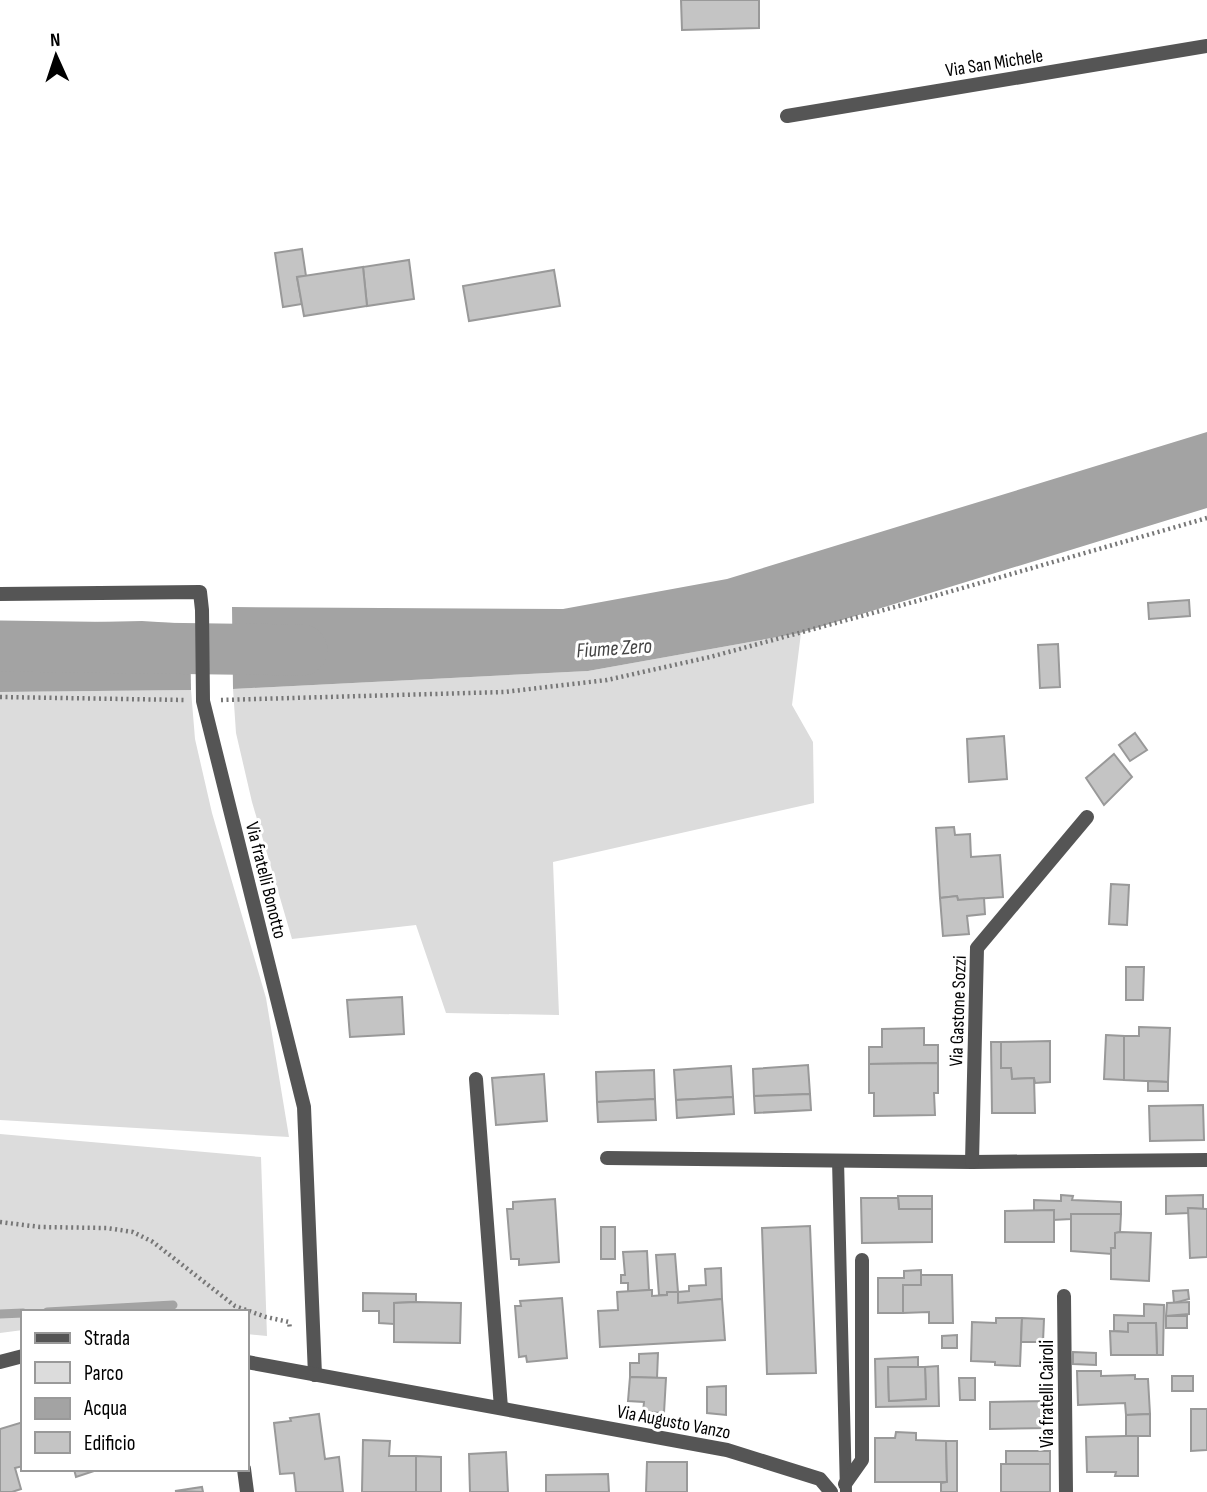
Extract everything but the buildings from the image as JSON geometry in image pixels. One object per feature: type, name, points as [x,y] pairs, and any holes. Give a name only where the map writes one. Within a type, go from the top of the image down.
[{"type":"street","name":"Via San Michele","points":[[787,116],[1207,46]]},
{"type":"street","name":"Via fratelli Bonotto","points":[[0,594],[200,593],[203,701],[304,1107],[315,1374]]},
{"type":"street","name":"Via Gastone Sozzi","points":[[972,1161],[977,948],[1087,817]]},
{"type":"street","points":[[476,1079],[501,1408]]},
{"type":"street","points":[[607,1158],[1207,1160]]},
{"type":"street","points":[[846,1488],[862,1460],[862,1261]]},
{"type":"street","name":"Via fratelli Cairoli","points":[[1064,1296],[1066,1492]]},
{"type":"street","points":[[0,1362],[21,1357]]},
{"type":"street","name":"Via Augusto Vanzo","points":[[248,1362],[727,1450],[820,1479],[831,1492]]},
{"type":"street","points":[[244,1471],[247,1492]]},
{"type":"lane","points":[[838,1160],[846,1488]]},
{"type":"path","points":[[0,697],[203,701],[504,692],[607,680],[710,657],[852,619],[1207,518]]},
{"type":"path","points":[[0,1222],[133,1232],[153,1241],[235,1306],[246,1310]]},
{"type":"path","points":[[248,1311],[289,1322],[290,1331]]},
{"type":"green space","points":[[801,633],[792,705],[813,742],[814,803],[553,862],[559,1015],[446,1013],[416,925],[292,939],[252,802],[236,733],[233,689],[588,671]]},
{"type":"green space","points":[[191,690],[195,739],[212,813],[266,998],[289,1137],[0,1120],[0,692]]},
{"type":"green space","points":[[0,1134],[261,1157],[267,1336],[248,1334],[248,1310],[21,1310],[21,1330],[0,1333]]},
{"type":"water","points":[[1207,432],[1207,508],[800,633],[588,671],[233,689],[232,607],[563,609],[727,579]]},
{"type":"water","points":[[142,621],[190,624],[191,690],[0,692],[0,624]]},
{"type":"waterway","name":"Fiume Zero","points":[[0,646],[302,650]]},
{"type":"waterway","points":[[83,1310],[173,1305]]},
{"type":"waterway","points":[[0,1314],[21,1313]]}]
